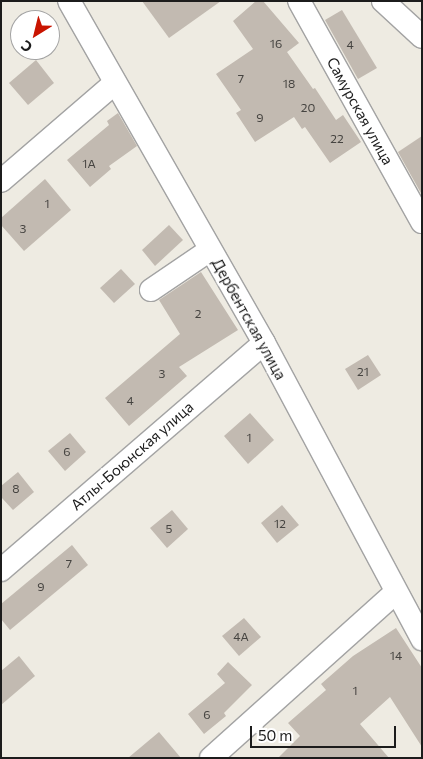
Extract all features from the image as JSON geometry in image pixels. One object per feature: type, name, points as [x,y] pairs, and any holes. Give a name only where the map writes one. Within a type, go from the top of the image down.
[{"type":"street","name":"Дербентская улица","points":[[69,1],[264,343],[395,593],[422,639]]},
{"type":"street","name":"Самурская улица","points":[[299,1],[422,222]]},
{"type":"street","points":[[383,1],[422,37]]},
{"type":"street","points":[[1,181],[115,83]]},
{"type":"street","points":[[151,290],[210,250]]},
{"type":"street","name":"Атлы-Боюнская улица","points":[[1,570],[264,343]]},
{"type":"street","points":[[211,758],[395,593]]},
{"type":"building","points":[[142,1],[221,1],[169,38]]},
{"type":"building","points":[[256,1],[263,1],[299,43],[287,52],[313,89],[315,88],[336,120],[343,115],[361,142],[330,163],[305,127],[302,129],[294,117],[255,142],[236,113],[241,110],[216,74],[253,49],[233,21]]},
{"type":"building","points":[[342,10],[377,68],[358,79],[325,20]]},
{"type":"building","points":[[36,60],[54,83],[28,105],[9,83]]},
{"type":"building","points":[[118,113],[137,146],[109,166],[111,169],[90,187],[67,160],[109,125],[107,121]]},
{"type":"building","points":[[422,136],[422,195],[398,152]]},
{"type":"building","points":[[45,179],[71,210],[24,251],[1,225],[1,218]]},
{"type":"building","points":[[169,225],[183,240],[155,266],[142,250]]},
{"type":"building","points":[[121,269],[135,284],[114,303],[100,288]]},
{"type":"building","points":[[201,272],[238,330],[179,367],[187,376],[129,426],[105,398],[180,334],[159,300]]},
{"type":"building","points":[[368,355],[381,375],[358,390],[345,369]]},
{"type":"building","points":[[250,413],[274,440],[248,464],[224,436]]},
{"type":"building","points":[[70,433],[86,452],[65,471],[48,451]]},
{"type":"building","points":[[18,472],[34,492],[13,510],[1,497],[1,486]]},
{"type":"building","points":[[282,505],[299,525],[277,543],[261,523]]},
{"type":"building","points":[[172,510],[188,529],[167,548],[150,528]]},
{"type":"building","points":[[72,545],[88,565],[10,630],[1,619],[1,604]]},
{"type":"building","points":[[244,618],[261,637],[239,656],[222,636]]},
{"type":"building","points":[[396,628],[422,668],[422,747],[390,697],[360,724],[389,758],[278,758],[300,736],[288,723],[326,690],[321,684],[353,656]]},
{"type":"building","points":[[19,656],[35,676],[1,705],[1,671]]},
{"type":"building","points":[[228,662],[252,685],[224,713],[226,716],[204,734],[188,714],[225,683],[217,674]]},
{"type":"building","points":[[159,732],[181,758],[128,758]]}]
